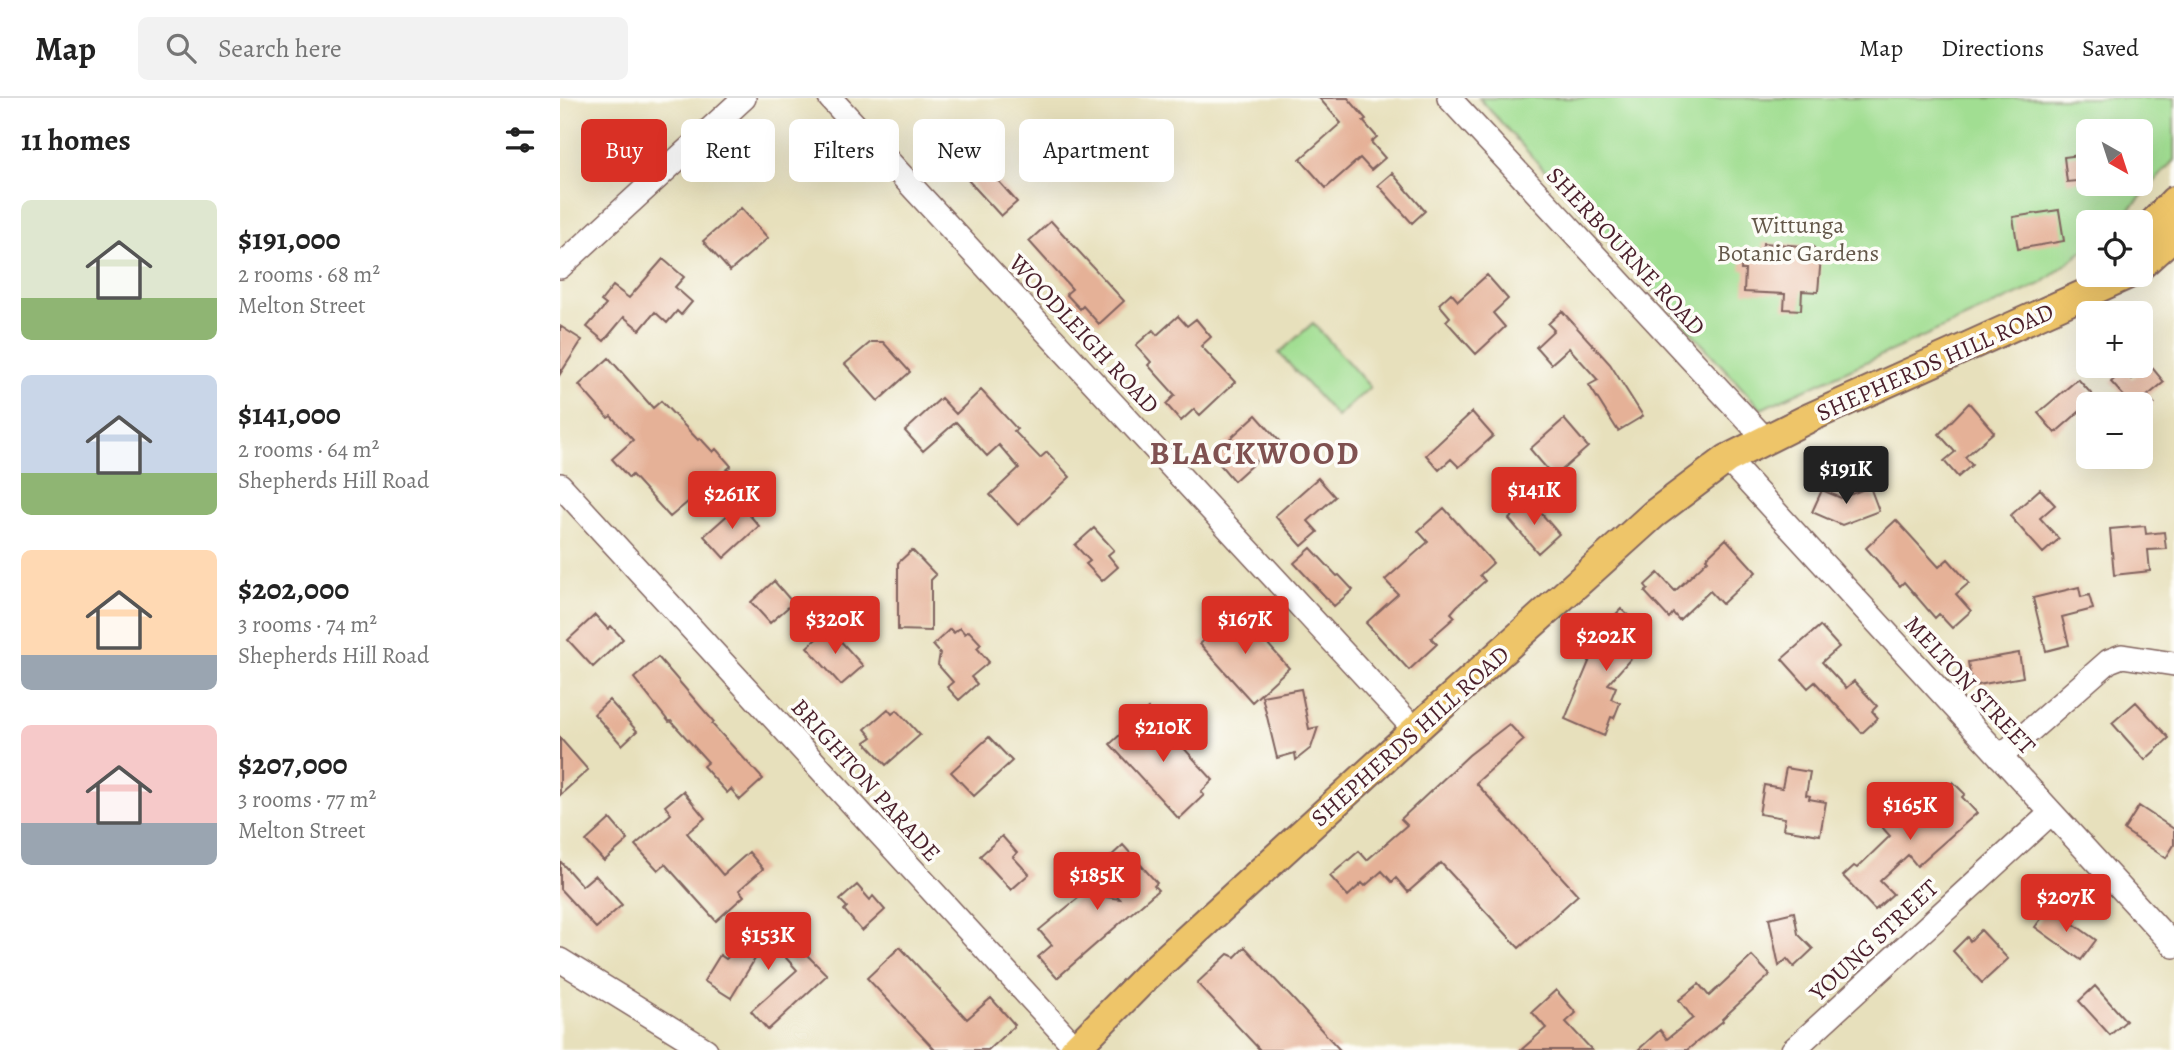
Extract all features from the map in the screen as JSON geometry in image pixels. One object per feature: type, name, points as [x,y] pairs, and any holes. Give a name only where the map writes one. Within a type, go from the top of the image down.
[{"type":"main road","points":[[2153,223],[2174,201]]},
{"type":"main road","points":[[2153,255],[2174,235]]},
{"type":"main road","name":"SHEPHERDS HILL ROAD","points":[[2065,304],[2084,287]]},
{"type":"main road","name":"SHEPHERDS HILL ROAD","points":[[1075,1049],[1147,976],[1415,730],[1654,514],[1727,459],[1809,418],[2101,287]]},
{"type":"street","points":[[560,267],[744,98]]},
{"type":"street","name":"WOODLEIGH ROAD","points":[[830,98],[1415,730]]},
{"type":"street","name":"SHERBOURNE ROAD","points":[[1448,98],[1766,440]]},
{"type":"street","points":[[2153,260],[2174,248]]},
{"type":"street","name":"MELTON STREET","points":[[1727,459],[2174,946]]},
{"type":"street","name":"BRIGHTON PARADE","points":[[560,485],[1075,1049]]},
{"type":"street","points":[[2000,757],[2109,661],[2122,656],[2174,664]]},
{"type":"street","name":"YOUNG STREET","points":[[1793,1050],[2052,813]]},
{"type":"street","points":[[560,960],[706,1050]]},
{"type":"green space","name":"Wittunga Botanic Gardens","points":[[1479,98],[2174,98],[2174,160],[2153,183],[2153,119],[2076,119],[2076,196],[2141,196],[2129,210],[2076,210],[2076,256],[2041,284],[1761,409]]},
{"type":"green space","points":[[1313,323],[1370,387],[1337,417],[1279,353]]},
{"type":"building","points":[[1319,98],[1348,98],[1366,119],[1363,121],[1377,137],[1371,142],[1385,158],[1371,170],[1360,158],[1326,188],[1300,159],[1341,123]]},
{"type":"building","points":[[2076,156],[2076,181],[2067,182],[2064,157]]},
{"type":"building","points":[[1392,173],[1425,211],[1412,223],[1378,185]]},
{"type":"building","points":[[970,182],[999,182],[1017,202],[1001,216]]},
{"type":"building","points":[[741,208],[768,238],[730,271],[703,241]]},
{"type":"building","points":[[2059,210],[2064,241],[2018,249],[2013,217]]},
{"type":"building","points":[[1051,221],[1124,301],[1099,324],[1083,306],[1080,309],[1066,294],[1072,289],[1029,241]]},
{"type":"building","points":[[1763,243],[1814,247],[1813,255],[1821,256],[1818,292],[1802,291],[1801,310],[1784,309],[1785,294],[1744,292],[1745,270],[1741,270],[1742,255],[1762,257]]},
{"type":"building","points":[[663,259],[684,277],[675,287],[692,302],[681,315],[677,311],[667,323],[655,312],[640,330],[624,317],[604,341],[587,327],[606,305],[601,301],[613,286],[629,298]]},
{"type":"building","points":[[1487,275],[1508,299],[1493,313],[1505,327],[1476,354],[1446,321],[1450,317],[1439,304],[1451,293],[1458,301]]},
{"type":"building","points":[[1562,311],[1610,364],[1643,416],[1618,431],[1589,385],[1598,380],[1569,348],[1551,364],[1536,347],[1554,330],[1548,324]]},
{"type":"building","points":[[1178,316],[1187,326],[1196,319],[1211,337],[1201,346],[1235,382],[1200,415],[1194,409],[1181,421],[1166,404],[1175,395],[1148,365],[1151,362],[1136,345],[1153,330],[1157,335]]},
{"type":"building","points":[[560,326],[582,340],[560,374]]},
{"type":"building","points":[[871,342],[883,342],[910,372],[878,401],[845,364]]},
{"type":"building","points":[[609,358],[653,408],[661,401],[698,440],[700,438],[713,452],[716,449],[731,466],[670,517],[632,475],[629,478],[612,459],[633,440],[611,416],[608,418],[579,385]]},
{"type":"building","points":[[2153,369],[2164,382],[2152,392],[2120,392],[2111,382],[2115,378],[2153,378]]},
{"type":"building","points":[[2078,379],[2090,392],[2076,392],[2076,415],[2055,433],[2038,413]]},
{"type":"building","points":[[981,390],[1040,458],[1047,452],[1070,477],[1018,525],[990,495],[1019,468],[999,445],[987,456],[956,422],[923,451],[905,431],[941,398],[956,414]]},
{"type":"building","points":[[1969,403],[1994,432],[1965,457],[1972,465],[1958,477],[1944,461],[1955,452],[1939,434]]},
{"type":"building","points":[[1472,412],[1493,436],[1459,467],[1451,459],[1439,470],[1426,455]]},
{"type":"building","points":[[1256,415],[1281,443],[1268,454],[1266,452],[1234,481],[1212,455]]},
{"type":"building","points":[[1564,419],[1588,447],[1554,477],[1530,449]]},
{"type":"building","points":[[1318,478],[1335,497],[1308,521],[1318,532],[1302,546],[1275,516]]},
{"type":"building","points":[[1870,487],[1879,511],[1842,525],[1812,512],[1822,490],[1841,498]]},
{"type":"building","points":[[2040,489],[2055,505],[2040,518],[2059,539],[2043,553],[2010,516]]},
{"type":"building","points":[[1530,500],[1559,534],[1538,553],[1509,519]]},
{"type":"building","points":[[740,504],[759,526],[724,558],[704,536]]},
{"type":"building","points":[[1444,508],[1493,563],[1480,575],[1485,581],[1457,606],[1451,613],[1455,617],[1431,638],[1437,644],[1409,670],[1366,623],[1398,594],[1385,580],[1428,542],[1418,531]]},
{"type":"building","points":[[1896,520],[1939,567],[1948,559],[1969,583],[1956,594],[1971,611],[1952,628],[1939,614],[1935,618],[1904,582],[1900,586],[1866,548]]},
{"type":"building","points":[[2145,526],[2146,534],[2164,532],[2166,549],[2148,550],[2150,571],[2114,575],[2110,529]]},
{"type":"building","points":[[1094,528],[1114,550],[1108,555],[1118,567],[1102,581],[1086,564],[1090,561],[1075,545]]},
{"type":"building","points":[[1726,539],[1756,572],[1722,604],[1710,591],[1679,620],[1673,613],[1669,618],[1645,592],[1648,589],[1645,585],[1658,573],[1675,591]]},
{"type":"building","points":[[1311,548],[1353,590],[1334,606],[1294,563]]},
{"type":"building","points":[[912,550],[936,575],[931,580],[931,631],[898,630],[898,563]]},
{"type":"building","points":[[774,581],[793,603],[770,623],[751,602]]},
{"type":"building","points":[[2079,587],[2081,597],[2089,595],[2093,609],[2062,617],[2069,645],[2046,651],[2033,598]]},
{"type":"building","points":[[1621,609],[1651,636],[1608,684],[1616,687],[1611,699],[1620,703],[1604,736],[1565,719],[1599,638],[1596,635]]},
{"type":"building","points":[[1238,610],[1289,668],[1252,702],[1200,644]]},
{"type":"building","points":[[595,615],[608,629],[611,626],[623,639],[593,667],[568,640]]},
{"type":"building","points":[[1820,626],[1839,647],[1822,662],[1846,688],[1854,681],[1877,706],[1872,711],[1878,718],[1862,733],[1815,682],[1808,688],[1782,659]]},
{"type":"building","points":[[829,628],[863,666],[841,685],[807,647]]},
{"type":"building","points":[[960,628],[965,634],[969,631],[981,644],[977,648],[989,662],[971,677],[977,684],[959,700],[947,687],[953,682],[938,665],[940,653],[933,645],[950,629],[954,633]]},
{"type":"building","points":[[2019,653],[2023,677],[1972,686],[1968,662]]},
{"type":"building","points":[[658,657],[714,722],[712,724],[763,779],[740,800],[731,789],[727,793],[703,766],[708,762],[671,721],[669,722],[634,678]]},
{"type":"building","points":[[1301,689],[1309,729],[1318,727],[1311,748],[1296,760],[1295,753],[1277,758],[1262,696]]},
{"type":"building","points":[[609,700],[637,731],[622,745],[594,714]]},
{"type":"building","points":[[2136,702],[2169,738],[2145,760],[2112,723]]},
{"type":"building","points":[[888,709],[892,714],[897,710],[920,735],[886,765],[865,742],[872,737],[865,729]]},
{"type":"building","points":[[1148,709],[1213,780],[1201,792],[1204,795],[1179,819],[1110,744]]},
{"type":"building","points":[[1509,724],[1524,740],[1476,783],[1578,895],[1519,948],[1441,863],[1408,892],[1396,878],[1392,882],[1382,871],[1365,886],[1362,883],[1348,896],[1330,876],[1359,851],[1367,860],[1407,825],[1401,819],[1469,755]]},
{"type":"building","points":[[989,737],[1012,761],[974,796],[951,772]]},
{"type":"building","points":[[560,738],[588,770],[560,795]]},
{"type":"building","points":[[1786,768],[1810,772],[1806,795],[1810,796],[1809,799],[1826,802],[1820,835],[1783,829],[1785,818],[1759,814],[1764,785],[1782,788]]},
{"type":"building","points":[[1953,782],[1965,794],[1962,797],[1977,813],[1917,866],[1908,855],[1880,881],[1893,894],[1875,910],[1843,876],[1854,866],[1857,868],[1890,836],[1881,826],[1901,808],[1913,821]]},
{"type":"building","points":[[683,791],[705,818],[687,833],[723,875],[749,852],[763,869],[739,890],[744,896],[716,921],[665,864],[658,870],[635,845],[671,814],[665,806]]},
{"type":"building","points":[[2139,806],[2174,829],[2174,845],[2166,858],[2124,830]]},
{"type":"building","points":[[610,819],[628,840],[604,861],[586,841]]},
{"type":"building","points":[[1002,836],[1017,853],[1013,857],[1029,874],[1011,890],[980,856]]},
{"type":"building","points":[[1123,845],[1157,883],[1154,886],[1158,890],[1057,978],[1038,957],[1052,945],[1039,930],[1083,894],[1120,899],[1095,871]]},
{"type":"building","points":[[560,861],[582,886],[595,875],[622,905],[596,928],[560,889]]},
{"type":"building","points":[[857,885],[870,900],[873,896],[885,910],[862,931],[844,910],[847,907],[840,900]]},
{"type":"building","points":[[2050,907],[2096,940],[2081,960],[2035,927]]},
{"type":"building","points":[[1794,912],[1798,934],[1813,949],[1794,967],[1787,959],[1779,966],[1769,918]]},
{"type":"building","points":[[771,919],[827,975],[768,1030],[751,1011],[797,970],[777,948],[763,960],[758,954],[731,998],[704,981],[720,955],[726,959]]},
{"type":"building","points":[[1981,930],[2008,959],[1982,983],[1953,951],[1967,937],[1970,941]]},
{"type":"building","points":[[900,947],[967,1019],[991,998],[1015,1025],[988,1050],[935,1050],[867,978]]},
{"type":"building","points":[[1245,947],[1340,1050],[1260,1050],[1197,983],[1228,954],[1235,957]]},
{"type":"building","points":[[1752,956],[1770,975],[1722,1019],[1723,1021],[1687,1050],[1638,1050],[1660,1030],[1667,1039],[1693,1018],[1679,1000],[1699,984],[1709,996]]},
{"type":"building","points":[[2095,986],[2126,1021],[2110,1035],[2079,1001]]},
{"type":"building","points":[[1556,990],[1576,1013],[1566,1022],[1592,1050],[1521,1050],[1546,1028],[1532,1012]]},
{"type":"district","name":"BLACKWOOD","points":[[1255,453]]}]
